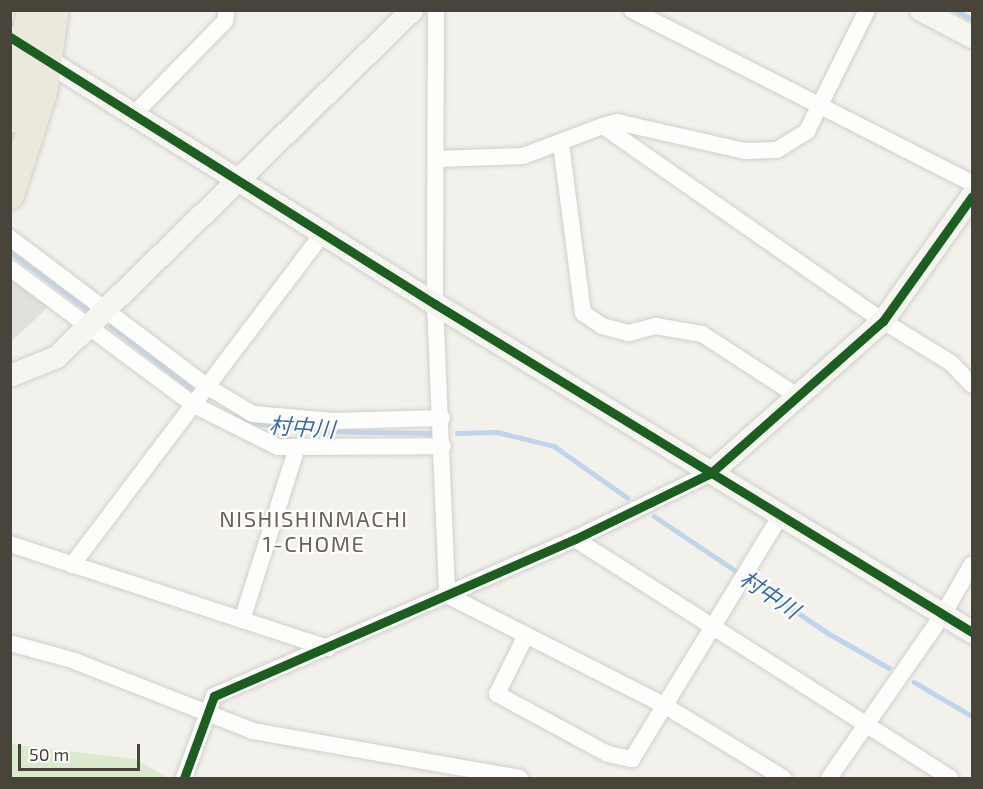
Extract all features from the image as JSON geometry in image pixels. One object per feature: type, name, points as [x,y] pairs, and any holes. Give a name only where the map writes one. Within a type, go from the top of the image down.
[{"type":"highway","points":[[12,110],[24,39],[55,10]]},
{"type":"highway","points":[[10,195],[24,39]]},
{"type":"street","points":[[136,112],[225,21],[227,10]]},
{"type":"street","points":[[10,376],[57,357],[242,179],[412,10]]},
{"type":"street","points":[[436,10],[435,304],[442,418],[447,595]]},
{"type":"street","points":[[632,10],[972,183]]},
{"type":"street","points":[[437,159],[523,156],[617,122],[745,151],[777,150],[807,132],[867,10]]},
{"type":"street","points":[[921,10],[972,37]]},
{"type":"street","points":[[24,39],[435,304],[972,632]]},
{"type":"street","points":[[603,126],[883,321],[951,363],[972,385]]},
{"type":"street","points":[[561,144],[583,313],[602,326],[629,333],[656,326],[702,334],[796,395]]},
{"type":"street","points":[[184,778],[209,716],[214,696],[575,539],[711,473],[796,395],[883,321],[972,196]]},
{"type":"street","points":[[72,565],[324,232]]},
{"type":"street","points":[[10,238],[208,387],[253,414],[289,420],[442,418]]},
{"type":"street","points":[[10,268],[87,328],[194,405],[278,447],[443,446]]},
{"type":"street","points":[[242,620],[297,448]]},
{"type":"street","points":[[526,635],[497,694],[608,754],[632,759],[780,515]]},
{"type":"street","points":[[575,539],[950,778]]},
{"type":"street","points":[[10,544],[328,648]]},
{"type":"street","points":[[829,778],[944,613],[972,564]]},
{"type":"street","points":[[447,595],[664,705],[783,778]]},
{"type":"street","points":[[10,643],[72,660],[209,716],[253,731],[519,778]]},
{"type":"green space","points":[[11,744],[135,759],[168,778],[11,778]]},
{"type":"shaded area","points":[[11,277],[49,306],[11,342]]},
{"type":"waterway","points":[[956,10],[972,19]]},
{"type":"waterway","name":"村中川","points":[[11,252],[86,308]]},
{"type":"waterway","name":"村中川","points":[[111,326],[190,387]]},
{"type":"waterway","name":"村中川","points":[[242,421],[308,431],[436,433]]},
{"type":"waterway","name":"村中川","points":[[457,433],[497,432],[554,446],[628,498]]},
{"type":"waterway","name":"村中川","points":[[654,516],[828,633],[889,668]]},
{"type":"waterway","name":"村中川","points":[[914,682],[972,716]]},
{"type":"cycle path","points":[[10,37],[435,304],[972,632]]},
{"type":"cycle path","points":[[184,778],[214,696],[575,539],[711,473],[883,321],[972,196]]},
{"type":"district","name":"NISHISHINMACHI 1-CHOME","points":[[314,530]]}]
